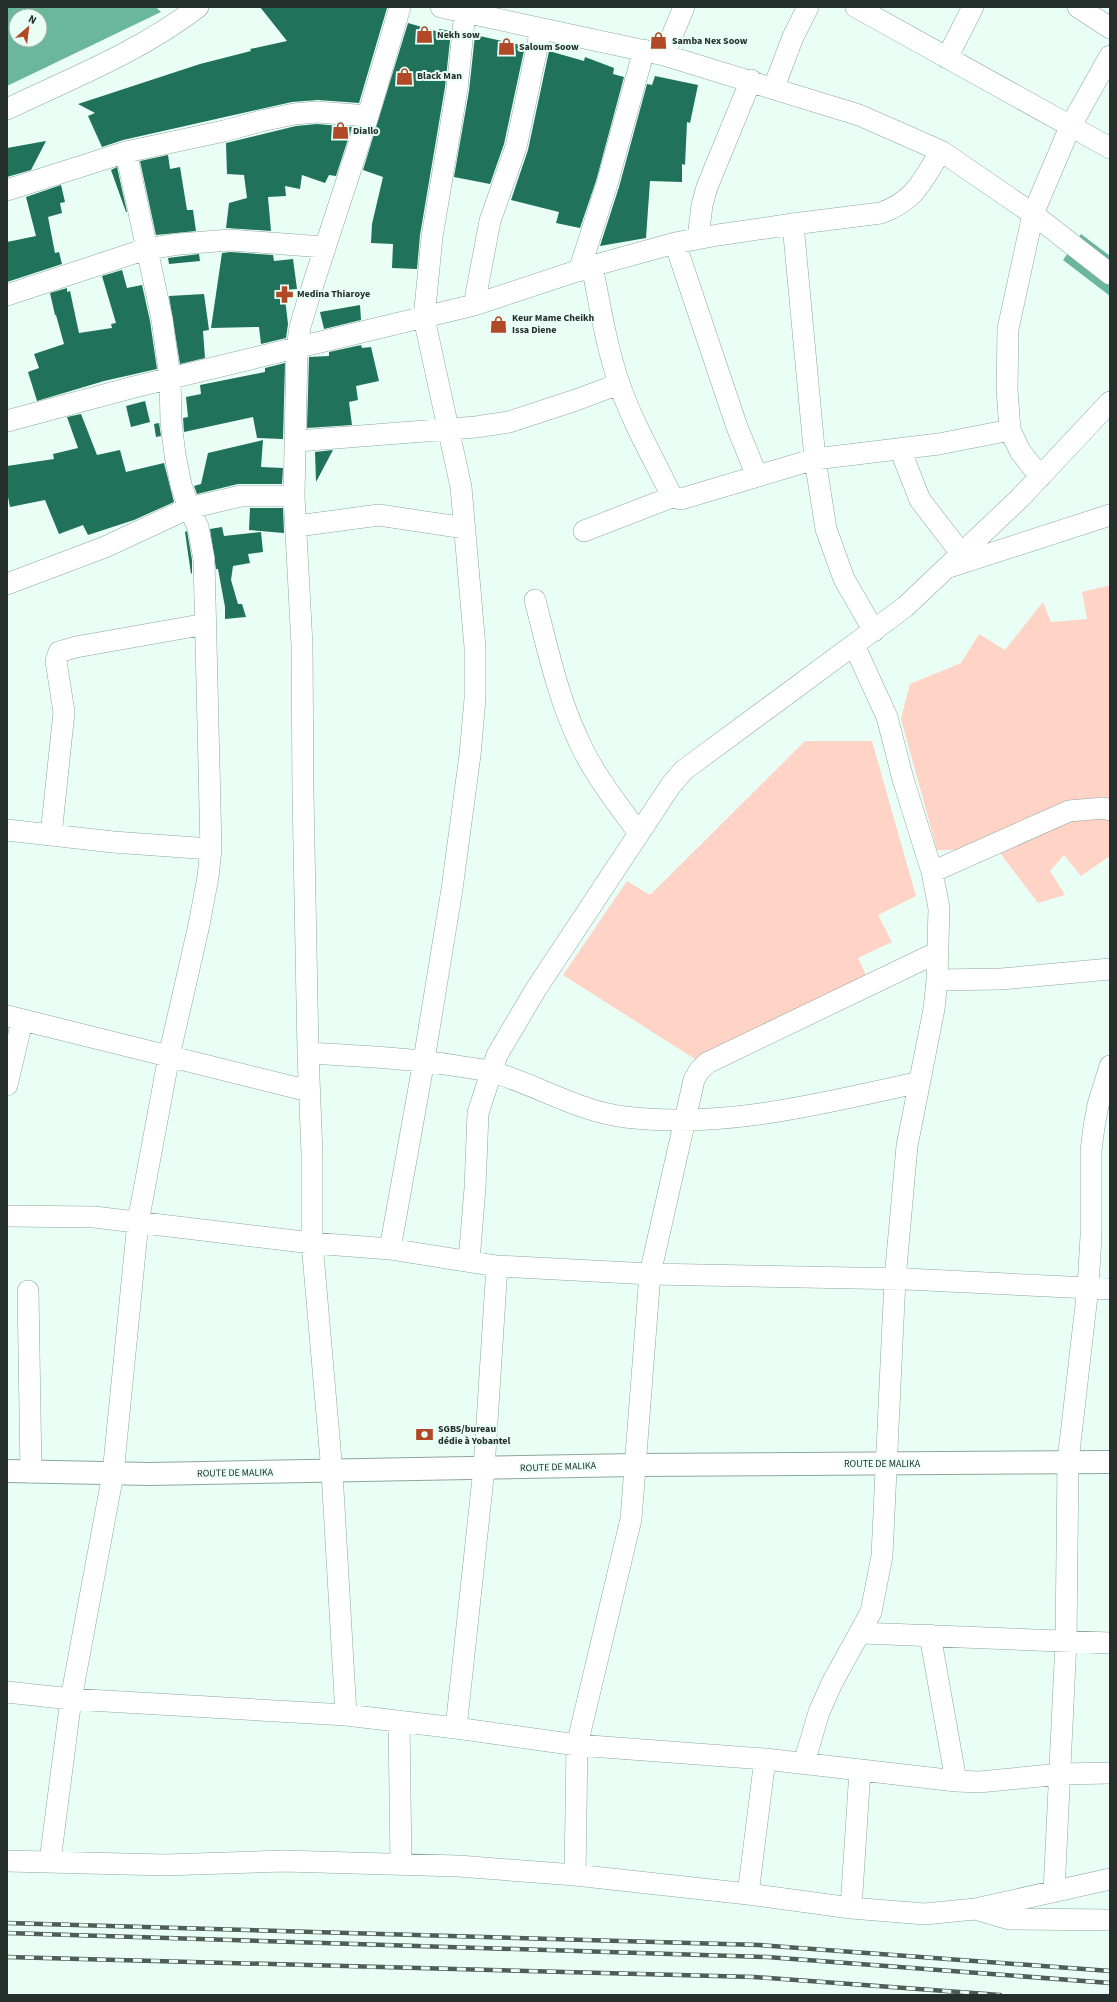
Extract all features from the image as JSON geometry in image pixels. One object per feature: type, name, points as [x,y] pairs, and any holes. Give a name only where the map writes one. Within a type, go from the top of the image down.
[{"type":"main road","name":"ROUTE DE MALIKA","points":[[7,1471],[113,1474],[332,1472],[635,1465],[886,1465],[1068,1461],[1110,1462]]},
{"type":"street","points":[[7,109],[112,59],[168,28],[198,7]]},
{"type":"street","points":[[346,1715],[332,1472],[312,1243],[312,1154],[308,1053],[302,645],[297,526],[294,496],[297,442],[297,348],[300,327],[324,247],[368,116],[400,7]]},
{"type":"street","points":[[441,7],[654,53],[751,80],[859,115],[940,151],[1033,214],[1110,274]]},
{"type":"street","points":[[672,497],[636,424],[619,384],[586,268],[607,184],[654,53],[684,7]]},
{"type":"street","points":[[774,87],[793,37],[808,7]]},
{"type":"street","points":[[856,7],[1110,148]]},
{"type":"street","points":[[947,58],[973,7]]},
{"type":"street","points":[[1078,7],[1110,28]]},
{"type":"street","points":[[390,1249],[424,1060],[452,889],[470,755],[475,698],[475,647],[461,487],[424,318],[432,237],[457,89],[465,12]]},
{"type":"street","points":[[474,305],[490,221],[516,147],[541,29]]},
{"type":"street","points":[[1040,477],[1020,450],[1010,430],[1007,390],[1008,329],[1033,214],[1070,127],[1110,56]]},
{"type":"street","points":[[698,238],[702,205],[707,187],[751,80]]},
{"type":"street","points":[[7,190],[126,152],[294,114],[317,112],[368,116]]},
{"type":"street","points":[[7,421],[170,378],[474,305],[586,268],[675,243],[698,238],[793,224],[881,213],[895,208],[915,193],[940,151]]},
{"type":"street","points":[[50,1862],[71,1699],[113,1474],[138,1222],[169,1056],[199,925],[208,877],[211,849],[204,559],[198,528],[181,485],[175,455],[171,422],[170,378],[162,319],[126,152]]},
{"type":"street","points":[[793,224],[814,459],[826,529],[844,579],[874,631]]},
{"type":"street","points":[[7,295],[146,249],[199,242],[230,240],[324,247]]},
{"type":"street","points":[[675,243],[737,427],[758,476]]},
{"type":"street","points":[[297,442],[448,429],[509,422],[619,384]]},
{"type":"street","points":[[469,1261],[475,1188],[478,1113],[490,1071],[497,1055],[536,989],[670,785],[684,770],[874,631],[905,606],[1040,477],[1110,402]]},
{"type":"street","points":[[584,531],[672,497],[681,499],[814,459],[900,449],[965,439],[1010,430]]},
{"type":"street","points":[[900,449],[920,500],[954,560]]},
{"type":"street","points":[[7,584],[105,548],[189,508],[241,496],[294,496]]},
{"type":"street","points":[[297,526],[379,515],[465,528]]},
{"type":"street","points":[[954,560],[1110,515]]},
{"type":"street","points":[[535,600],[565,708],[577,739],[598,776],[638,832]]},
{"type":"street","points":[[51,835],[64,712],[56,661],[58,652],[76,647],[206,624]]},
{"type":"street","points":[[804,1763],[820,1712],[832,1683],[861,1633],[871,1612],[875,1598],[882,1556],[895,1279],[907,1146],[934,1009],[937,980],[938,908],[932,872],[903,780],[887,717],[854,645]]},
{"type":"street","points":[[932,872],[1069,811],[1104,808],[1110,810]]},
{"type":"street","points":[[7,830],[113,842],[211,849]]},
{"type":"street","points":[[574,1875],[577,1745],[631,1519],[650,1274],[694,1080],[699,1071],[707,1063],[938,952]]},
{"type":"street","points":[[937,980],[1001,979],[1110,969]]},
{"type":"street","points":[[7,1085],[15,1019],[309,1091]]},
{"type":"street","points":[[308,1053],[424,1060],[490,1071],[531,1085],[559,1098],[597,1112],[626,1117],[684,1120],[733,1117],[809,1106],[920,1082]]},
{"type":"street","points":[[1054,1892],[1066,1641],[1068,1461],[1088,1287],[1091,1236],[1093,1135],[1098,1105],[1110,1066]]},
{"type":"street","points":[[7,1216],[94,1217],[312,1243],[390,1249],[497,1266],[650,1274],[895,1279],[1110,1289]]},
{"type":"street","points":[[456,1728],[484,1469],[497,1266]]},
{"type":"street","points":[[28,1291],[31,1472]]},
{"type":"street","points":[[861,1633],[1110,1643]]},
{"type":"street","points":[[930,1635],[956,1781]]},
{"type":"street","points":[[7,1692],[71,1699],[346,1715],[456,1728],[577,1745],[765,1759],[956,1781],[979,1782],[1060,1774],[1110,1773]]},
{"type":"street","points":[[399,1722],[401,1864]]},
{"type":"street","points":[[748,1894],[765,1759]]},
{"type":"street","points":[[850,1908],[860,1770]]},
{"type":"street","points":[[7,1861],[159,1864],[246,1861],[458,1866],[574,1875],[748,1894],[850,1908],[925,1914],[975,1909],[1110,1879]]},
{"type":"street","points":[[975,1909],[1009,1919],[1110,1920]]},
{"type":"shaded area","points":[[7,7],[156,7],[161,12],[7,86]]},
{"type":"shaded area","points":[[1081,234],[1110,256],[1110,296],[1063,260]]},
{"type":"shaded area","points":[[1110,585],[1110,856],[1081,876],[1064,855],[1050,871],[1065,895],[1038,903],[997,849],[937,850],[901,719],[910,684],[961,663],[979,634],[1005,650],[1043,602],[1051,622],[1087,619],[1082,592]]},
{"type":"shaded area","points":[[805,741],[872,741],[916,896],[878,915],[892,942],[858,958],[866,975],[698,1061],[563,975],[627,881],[650,895]]},
{"type":"building","points":[[260,7],[387,8],[359,103],[318,100],[292,102],[123,140],[102,147],[88,116],[95,113],[78,104],[200,64],[251,51],[250,49],[287,41]]},
{"type":"building","points":[[408,23],[439,32],[439,29],[451,31],[445,87],[420,235],[417,269],[392,268],[393,244],[371,243],[372,224],[383,177],[363,170]]},
{"type":"building","points":[[475,35],[525,46],[504,144],[490,184],[454,177],[469,91]]},
{"type":"building","points":[[549,51],[584,61],[585,57],[614,68],[613,74],[624,77],[596,181],[580,228],[556,223],[559,212],[511,200],[528,150]]},
{"type":"building","points":[[655,76],[698,85],[690,123],[687,122],[685,165],[682,164],[682,182],[650,181],[646,238],[600,246],[619,187],[647,84],[652,85]]},
{"type":"building","points":[[317,124],[352,127],[336,176],[329,175],[325,183],[302,175],[300,189],[285,186],[286,196],[268,197],[271,231],[226,228],[229,203],[247,198],[244,175],[227,174],[226,143],[296,126]]},
{"type":"building","points":[[46,141],[31,170],[7,177],[7,148]]},
{"type":"building","points":[[168,155],[170,169],[180,167],[187,210],[193,210],[196,231],[156,235],[140,161]]},
{"type":"building","points":[[117,167],[127,212],[111,170]]},
{"type":"building","points":[[61,185],[65,202],[60,203],[62,213],[48,217],[55,253],[59,252],[62,264],[7,282],[7,242],[36,236],[26,197]]},
{"type":"building","points":[[230,252],[273,255],[274,261],[293,259],[297,289],[284,290],[288,324],[286,338],[261,344],[259,327],[211,328],[222,253]]},
{"type":"building","points":[[199,254],[200,261],[169,264],[168,258]]},
{"type":"building","points":[[122,270],[127,288],[142,285],[150,321],[157,369],[104,381],[37,401],[28,372],[39,368],[34,354],[64,344],[50,293],[67,288],[67,292],[70,291],[79,333],[112,328],[111,324],[116,323],[102,276]]},
{"type":"building","points":[[204,294],[209,330],[203,331],[205,358],[180,364],[169,296]]},
{"type":"building","points":[[360,305],[361,320],[324,329],[320,312]]},
{"type":"building","points":[[361,345],[362,348],[371,347],[379,381],[356,386],[358,400],[349,402],[352,425],[307,428],[309,357],[329,356],[329,352]]},
{"type":"building","points":[[285,363],[283,439],[257,438],[253,417],[184,432],[183,418],[188,417],[186,397],[201,394],[200,385],[265,372],[265,368]]},
{"type":"building","points":[[145,401],[150,422],[131,427],[126,406]]},
{"type":"building","points":[[81,414],[97,455],[120,450],[126,472],[164,463],[174,502],[134,520],[88,535],[83,525],[59,534],[45,500],[10,507],[7,492],[7,466],[54,459],[53,454],[78,448],[67,417]]},
{"type":"building","points":[[159,423],[161,436],[156,437],[154,424]]},
{"type":"building","points":[[263,440],[261,467],[283,468],[282,484],[238,484],[197,494],[194,486],[201,484],[208,453]]},
{"type":"building","points":[[333,450],[316,482],[315,452]]},
{"type":"building","points":[[250,508],[283,508],[284,533],[249,530]]},
{"type":"building","points":[[222,527],[224,536],[261,532],[263,552],[248,554],[250,563],[233,566],[231,580],[238,604],[242,604],[246,617],[225,619],[225,607],[218,569],[216,569],[210,529]]},
{"type":"building","points":[[187,531],[192,560],[191,574],[185,532]]},
{"type":"railway","points":[[7,1923],[759,1945],[1110,1971]]},
{"type":"railway","points":[[7,1933],[767,1957],[1110,1983]]},
{"type":"railway","points":[[7,1957],[754,1977],[1000,1995]]},
{"type":"place","name":"Nekh sow","points":[[424,35]]},
{"type":"place","name":"Samba Nex Soow","points":[[659,41]]},
{"type":"place","name":"Saloum Soow","points":[[506,47]]},
{"type":"place","name":"Black Man","points":[[404,76]]},
{"type":"place","name":"Diallo","points":[[340,131]]},
{"type":"place","name":"Medina Thiaroye","points":[[284,294]]},
{"type":"place","name":"Keur Mame Cheikh Issa Diene","points":[[499,324]]},
{"type":"place","name":"SGBS/bureau dédie à Yobantel","points":[[425,1435]]}]
